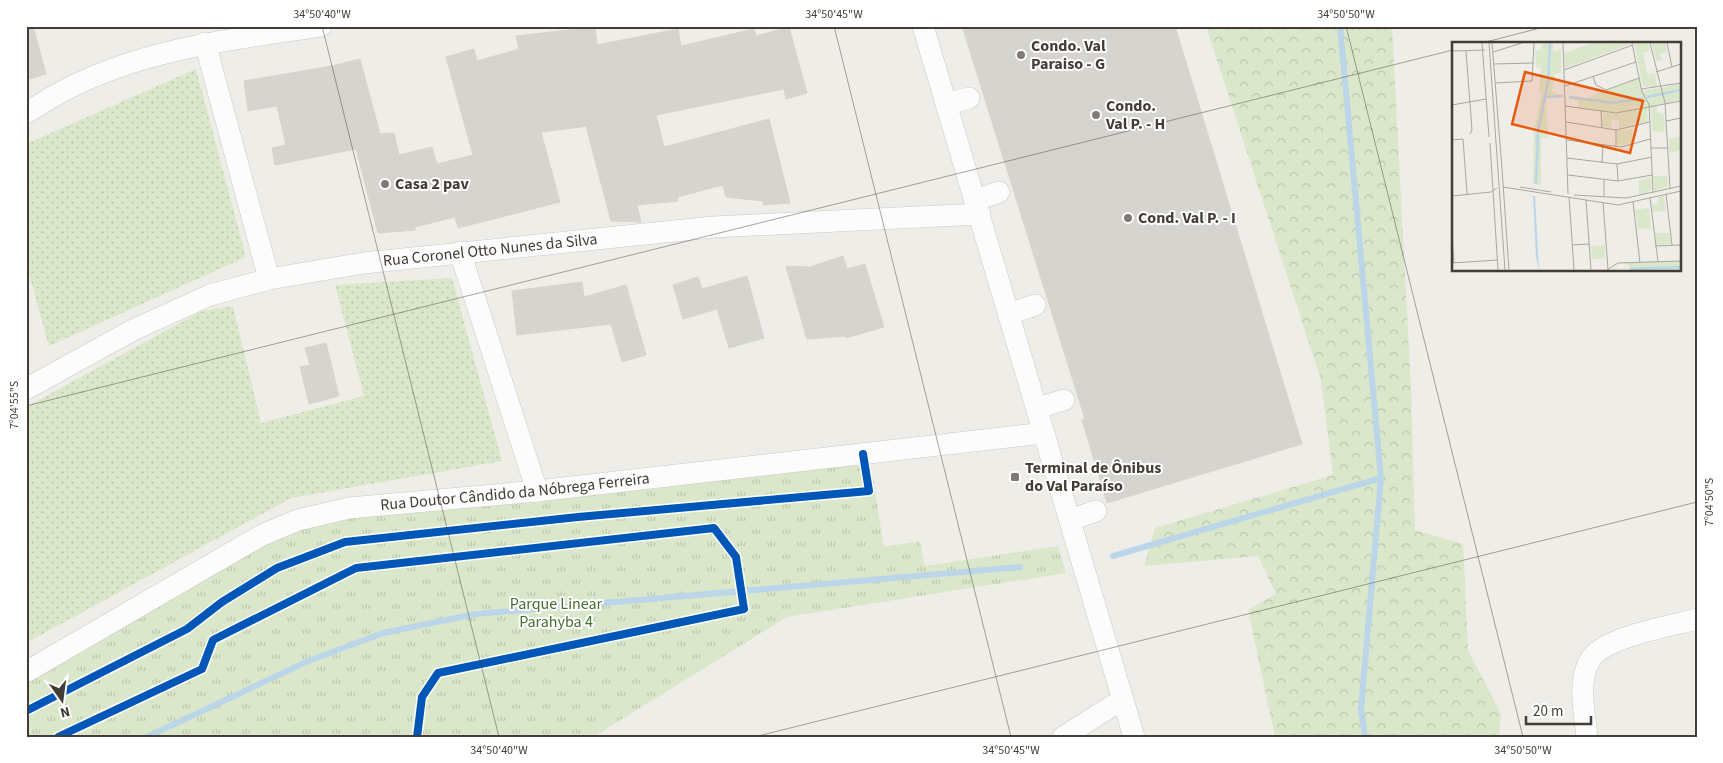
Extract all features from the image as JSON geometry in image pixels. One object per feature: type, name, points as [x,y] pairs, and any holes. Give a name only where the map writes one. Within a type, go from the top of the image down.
[{"type":"street","points":[[26,113],[69,88],[143,59],[205,43],[321,26]]},
{"type":"street","points":[[923,26],[1134,737]]},
{"type":"street","points":[[205,43],[269,279]]},
{"type":"street","points":[[946,100],[968,94]]},
{"type":"street","name":"Rua Coronel Otto Nunes da Silva","points":[[26,389],[133,330],[210,295],[269,279],[364,263],[460,252],[713,228],[978,207],[1000,197]]},
{"type":"street","points":[[460,252],[538,491]]},
{"type":"street","points":[[1008,309],[1033,300]]},
{"type":"street","name":"Rua Doutor Cândido da Nóbrega Ferreira","points":[[26,672],[203,568],[262,536],[298,520],[349,508],[538,491],[1040,420],[1066,405]]},
{"type":"street","points":[[1070,520],[1096,512]]},
{"type":"street","points":[[1587,737],[1583,683],[1590,659],[1600,650],[1615,642],[1697,619]]},
{"type":"street","points":[[1063,737],[1123,699]]},
{"type":"green space","points":[[1206,26],[1392,26],[1411,389],[1415,530],[1463,544],[1468,650],[1501,714],[1499,737],[1275,737],[1248,610],[1276,594],[1258,556],[1144,566],[1155,528],[1333,475],[1321,380]]},
{"type":"green space","points":[[196,69],[246,257],[49,346],[26,264],[26,144]]},
{"type":"green space","points":[[452,278],[502,461],[291,498],[26,643],[26,407],[202,311],[233,306],[261,423],[364,396],[335,285]]},
{"type":"green space","name":"Parque Linear Parahyba 4","points":[[869,453],[884,547],[920,541],[925,566],[1058,546],[1066,573],[787,617],[593,737],[26,737],[26,669],[320,513]]},
{"type":"building","points":[[26,26],[33,26],[46,74],[26,80]]},
{"type":"building","points":[[962,26],[1175,26],[1302,444],[1107,503],[1082,420],[1085,419]]},
{"type":"building","points":[[595,27],[597,45],[678,29],[681,46],[754,29],[756,36],[789,27],[807,93],[786,99],[784,89],[656,115],[664,147],[769,119],[790,203],[764,205],[763,201],[726,197],[723,185],[677,197],[678,201],[637,205],[641,222],[611,221],[586,126],[541,132],[560,202],[458,228],[455,217],[415,227],[415,230],[378,233],[356,149],[275,165],[272,148],[286,145],[277,106],[248,111],[244,81],[332,66],[360,59],[380,134],[394,133],[399,155],[432,147],[437,164],[473,155],[446,57],[474,49],[477,61],[519,49],[516,36]]},
{"type":"building","points":[[843,256],[847,269],[865,264],[884,327],[846,338],[845,336],[807,339],[786,266],[810,267]]},
{"type":"building","points":[[747,276],[764,338],[729,348],[717,309],[683,319],[673,285],[698,277],[702,289]]},
{"type":"building","points":[[582,282],[584,297],[626,285],[646,355],[622,362],[611,324],[517,335],[512,291]]},
{"type":"building","points":[[326,343],[339,396],[309,404],[300,367],[310,365],[305,348]]},
{"type":"waterway","points":[[1340,26],[1381,478],[1361,709],[1365,737]]},
{"type":"waterway","points":[[1113,556],[1381,478]]},
{"type":"waterway","points":[[147,737],[306,662],[383,633],[476,614],[1020,567]]},
{"type":"cycle path","points":[[26,711],[187,629],[222,602],[277,568],[345,542],[578,517],[869,491],[863,454]]},
{"type":"cycle path","points":[[58,737],[202,669],[213,640],[356,568],[714,528],[736,557],[744,609],[438,673],[422,697],[417,737]]},
{"type":"place","name":"Condo. Val Paraiso - G","points":[[1021,55]]},
{"type":"place","name":"Condo. Val P. - H","points":[[1096,115]]},
{"type":"place","name":"Casa 2 pav","points":[[385,184]]},
{"type":"place","name":"Cond. Val P. - I","points":[[1128,218]]},
{"type":"place","name":"Terminal de Ônibus do Val Paraíso","points":[[1015,477]]}]
